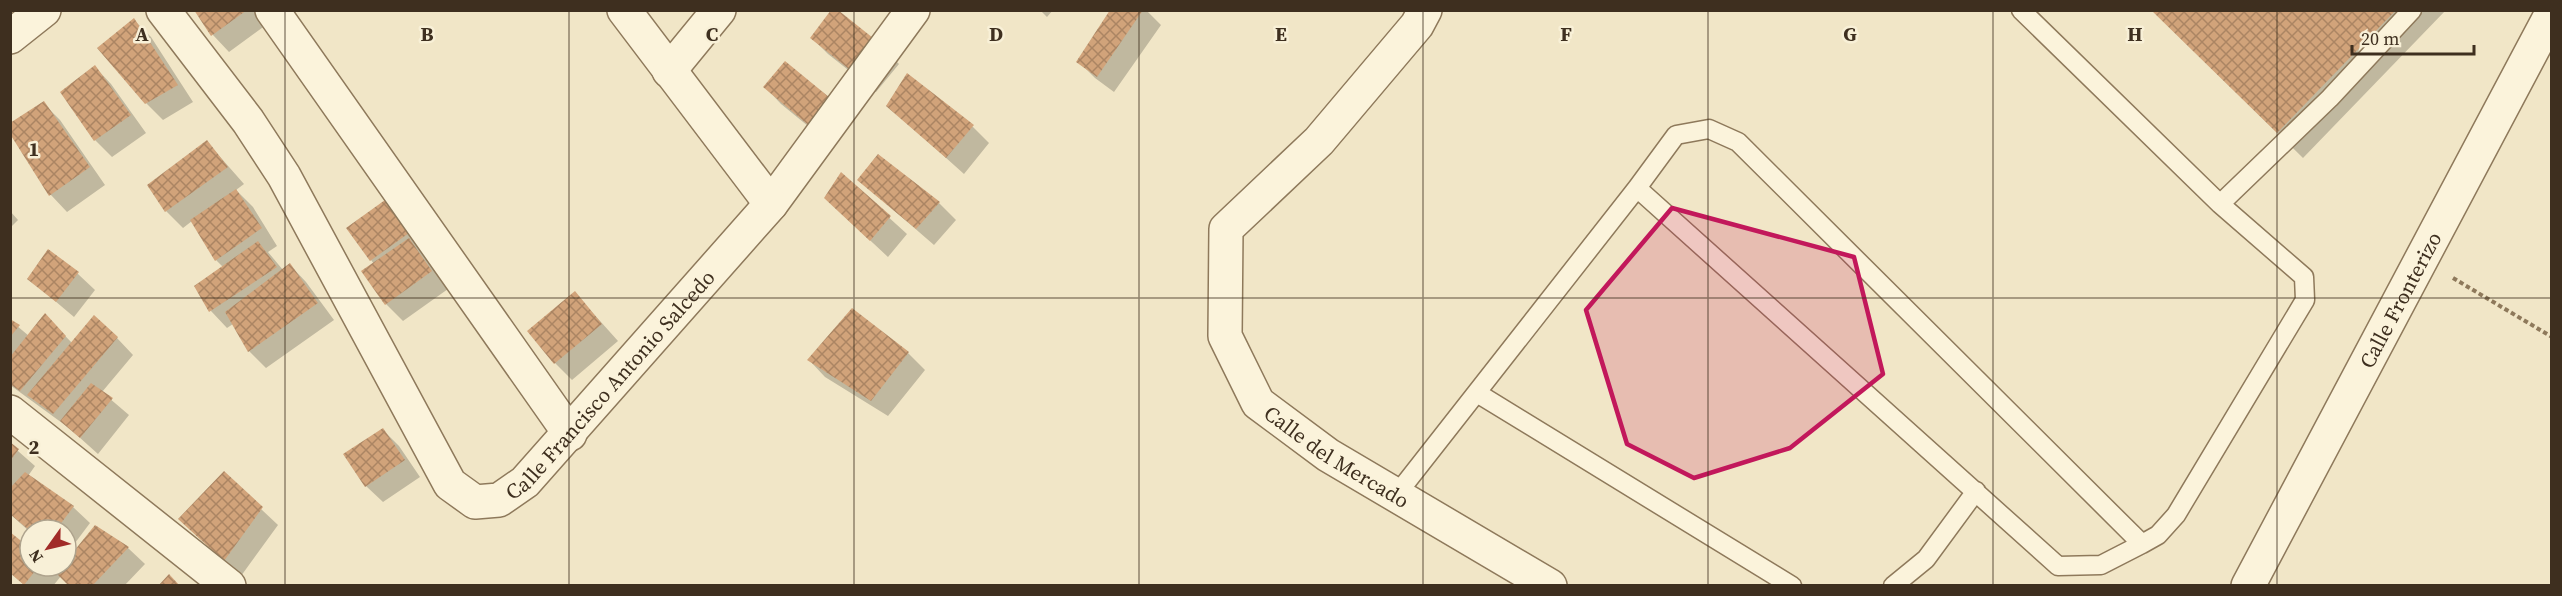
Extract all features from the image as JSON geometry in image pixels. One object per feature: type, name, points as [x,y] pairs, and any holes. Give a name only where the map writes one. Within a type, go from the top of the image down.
[{"type":"street","name":"Calle Francisco Antonio Salcedo","points":[[162,10],[248,121],[284,176],[450,484],[475,502],[499,500],[525,482],[570,434],[771,204],[913,10]]},
{"type":"street","points":[[272,10],[570,434]]},
{"type":"street","points":[[624,10],[771,204]]},
{"type":"street","points":[[669,71],[719,10]]},
{"type":"street","name":"Calle del Mercado","points":[[1425,10],[1417,25],[1319,141],[1226,230],[1225,336],[1258,403],[1328,454],[1550,585]]},
{"type":"street","points":[[10,37],[41,11]]},
{"type":"street","name":"Calle Fronterizo","points":[[2248,585],[2552,13]]},
{"type":"street","points":[[10,412],[229,585]]},
{"type":"lane","points":[[1637,188],[2058,566],[2101,565],[2158,535],[2176,515],[2305,300],[2304,277],[2220,204],[2021,10]]},
{"type":"lane","points":[[2220,204],[2330,98],[2412,10]]},
{"type":"lane","points":[[1397,494],[1676,135],[1709,129],[1738,142],[2142,544]]},
{"type":"lane","points":[[1477,393],[1792,585]]},
{"type":"lane","points":[[1893,585],[1926,559],[1976,491]]},
{"type":"path","points":[[2458,281],[2552,337]]},
{"type":"highlighted area","points":[[1672,208],[1854,257],[1883,374],[1790,448],[1694,478],[1627,444],[1586,310]]},
{"type":"building","points":[[194,10],[247,10],[211,36]]},
{"type":"building","points":[[831,10],[838,10],[883,46],[859,77],[810,38]]},
{"type":"building","points":[[1110,10],[1143,10],[1097,77],[1076,62]]},
{"type":"building","points":[[2151,10],[2396,10],[2277,133]]},
{"type":"building","points":[[134,18],[178,85],[145,104],[97,48]]},
{"type":"building","points":[[785,61],[835,102],[813,129],[763,87]]},
{"type":"building","points":[[95,65],[131,115],[94,141],[60,92]]},
{"type":"building","points":[[907,73],[974,125],[946,158],[886,106]]},
{"type":"building","points":[[44,101],[90,167],[49,196],[10,134],[10,123]]},
{"type":"building","points":[[207,140],[228,167],[165,212],[147,185]]},
{"type":"building","points":[[878,154],[940,202],[916,229],[857,180]]},
{"type":"building","points":[[841,172],[891,216],[870,241],[824,198]]},
{"type":"building","points":[[236,189],[262,228],[215,261],[190,220]]},
{"type":"building","points":[[385,200],[409,233],[370,261],[346,228]]},
{"type":"building","points":[[409,238],[432,271],[385,305],[361,271]]},
{"type":"building","points":[[258,241],[277,267],[209,312],[194,286]]},
{"type":"building","points":[[48,249],[79,272],[56,302],[27,279]]},
{"type":"building","points":[[290,263],[318,303],[248,352],[225,312]]},
{"type":"building","points":[[575,291],[602,324],[554,364],[527,331]]},
{"type":"building","points":[[852,308],[909,352],[871,401],[807,360]]},
{"type":"building","points":[[45,313],[66,336],[20,391],[10,384],[10,357]]},
{"type":"building","points":[[94,315],[118,337],[53,414],[27,395]]},
{"type":"building","points":[[10,319],[20,325],[10,337]]},
{"type":"building","points":[[91,383],[113,398],[80,438],[60,421]]},
{"type":"building","points":[[383,428],[405,460],[365,487],[343,454]]},
{"type":"building","points":[[10,442],[19,449],[10,461]]},
{"type":"building","points":[[224,471],[263,507],[224,561],[178,519]]},
{"type":"building","points":[[25,472],[74,506],[65,518],[18,518],[18,521],[10,514],[10,488]]},
{"type":"building","points":[[95,525],[129,547],[92,586],[69,586],[61,578],[78,578],[78,546]]},
{"type":"building","points":[[10,532],[18,538],[18,578],[30,578],[24,585],[10,573]]},
{"type":"building","points":[[169,574],[180,586],[158,586]]}]
